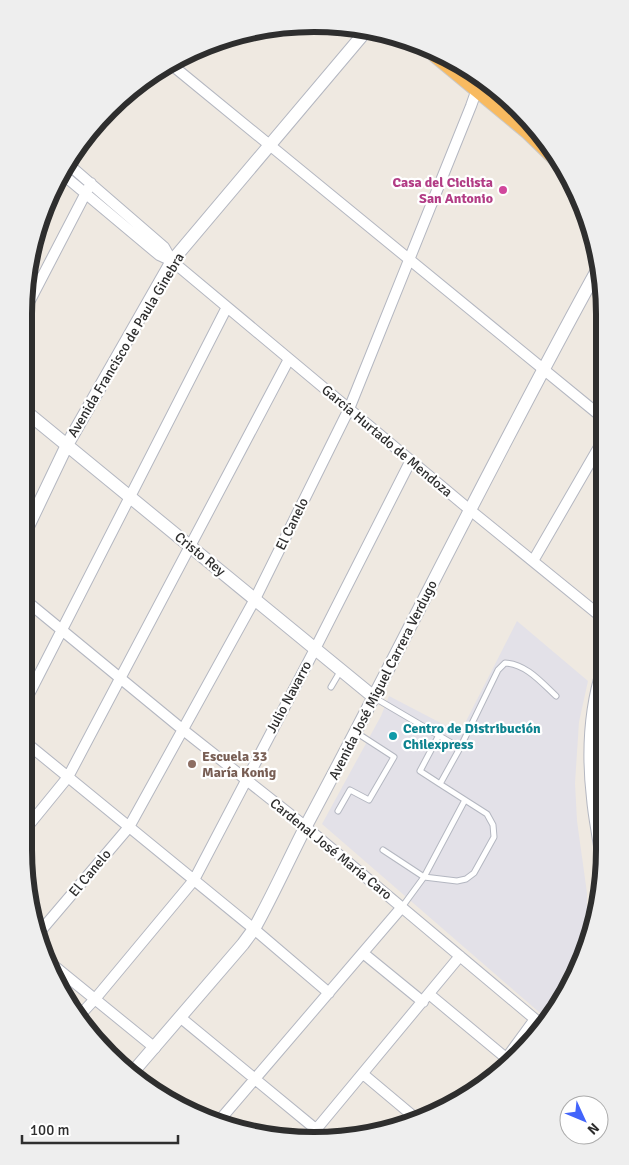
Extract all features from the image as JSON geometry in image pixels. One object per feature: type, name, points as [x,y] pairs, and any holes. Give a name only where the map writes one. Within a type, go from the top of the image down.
[{"type":"highway","points":[[488,92],[530,133]]},
{"type":"main road","points":[[596,708],[591,760],[596,811]]},
{"type":"street","name":"Avenida Francisco de Paula Ginebra","points":[[32,517],[67,445],[172,261],[361,37]]},
{"type":"street","points":[[177,68],[596,412]]},
{"type":"street","name":"El Canelo","points":[[43,928],[129,827],[255,599],[349,408],[410,260],[477,85]]},
{"type":"street","name":"García Hurtado de Mendoza","points":[[72,169],[88,188]]},
{"type":"street","name":"García Hurtado de Mendoza","points":[[68,177],[88,188],[164,247],[172,261],[470,510],[596,612]]},
{"type":"street","points":[[33,294],[88,188]]},
{"type":"street","name":"Avenida José Miguel Carrera Verdugo","points":[[136,1069],[181,1018],[254,929],[357,733],[543,369],[594,276]]},
{"type":"street","points":[[32,688],[227,307]]},
{"type":"street","points":[[32,821],[68,777],[289,359]]},
{"type":"street","name":"Cristo Rey","points":[[32,417],[375,698]]},
{"type":"street","points":[[533,561],[596,452]]},
{"type":"street","name":"Julio Navarro","points":[[83,1011],[194,880],[411,460]]},
{"type":"street","name":"Cardenal José María Caro","points":[[32,606],[182,729],[306,827],[538,1022]]},
{"type":"street","points":[[32,748],[254,929],[328,993]]},
{"type":"street","points":[[222,1117],[402,907]]},
{"type":"street","points":[[363,953],[506,1058]]},
{"type":"street","points":[[315,1132],[460,956]]},
{"type":"street","points":[[60,971],[155,1048]]},
{"type":"street","points":[[181,1018],[254,1080],[311,1132]]},
{"type":"street","points":[[509,1055],[538,1022]]},
{"type":"street","points":[[363,1074],[412,1115]]},
{"type":"lane","points":[[440,784],[460,748],[498,670],[505,663],[515,664],[538,678],[556,696]]},
{"type":"lane","points":[[331,687],[341,670]]},
{"type":"lane","points":[[375,698],[460,748]]},
{"type":"lane","points":[[338,810],[350,790],[369,800],[394,757],[357,733]]},
{"type":"lane","points":[[383,850],[424,877],[457,881],[466,879],[474,873],[494,837],[493,825],[487,814],[420,771],[439,735]]},
{"type":"lane","points":[[402,907],[424,877],[465,800]]},
{"type":"shaded area","points":[[517,621],[588,681],[579,722],[575,783],[577,821],[587,893],[587,923],[582,941],[559,992],[543,1015],[322,824],[381,716],[389,696],[460,733]]},
{"type":"place","name":"Casa del Ciclista San Antonio","points":[[503,190]]},
{"type":"place","name":"Centro de Distribución Chilexpress","points":[[393,736]]},
{"type":"place","name":"Escuela 33 María Konig","points":[[192,764]]}]
